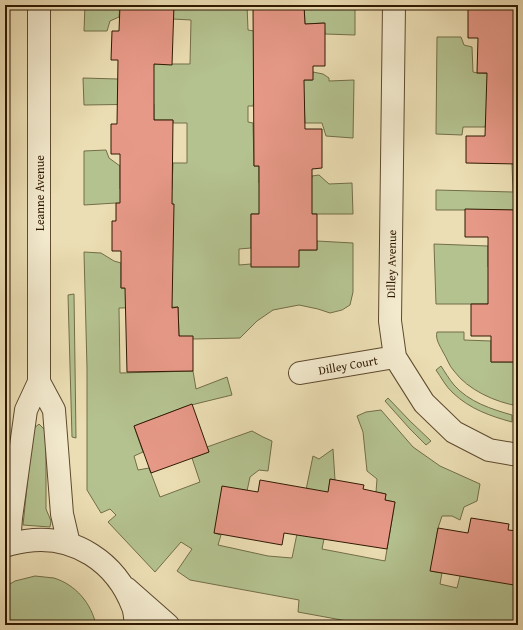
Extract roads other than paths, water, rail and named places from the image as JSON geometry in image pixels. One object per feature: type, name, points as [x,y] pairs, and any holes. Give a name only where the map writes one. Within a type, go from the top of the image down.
[{"type":"street","name":"Leanne Avenue","points":[[7,545],[26,410],[39,382],[39,5]]},
{"type":"street","name":"Dilley Avenue","points":[[394,5],[390,321],[395,357],[424,404],[454,432],[488,450],[518,455]]},
{"type":"street","name":"Dilley Court","points":[[300,373],[395,357]]},
{"type":"street","name":"Leanne Avenue","points":[[39,382],[54,410],[62,514],[69,544]]},
{"type":"street","points":[[7,545],[40,539],[69,544],[95,556],[109,568],[123,585],[168,625]]},
{"type":"street","points":[[123,585],[134,608],[136,625]]}]
